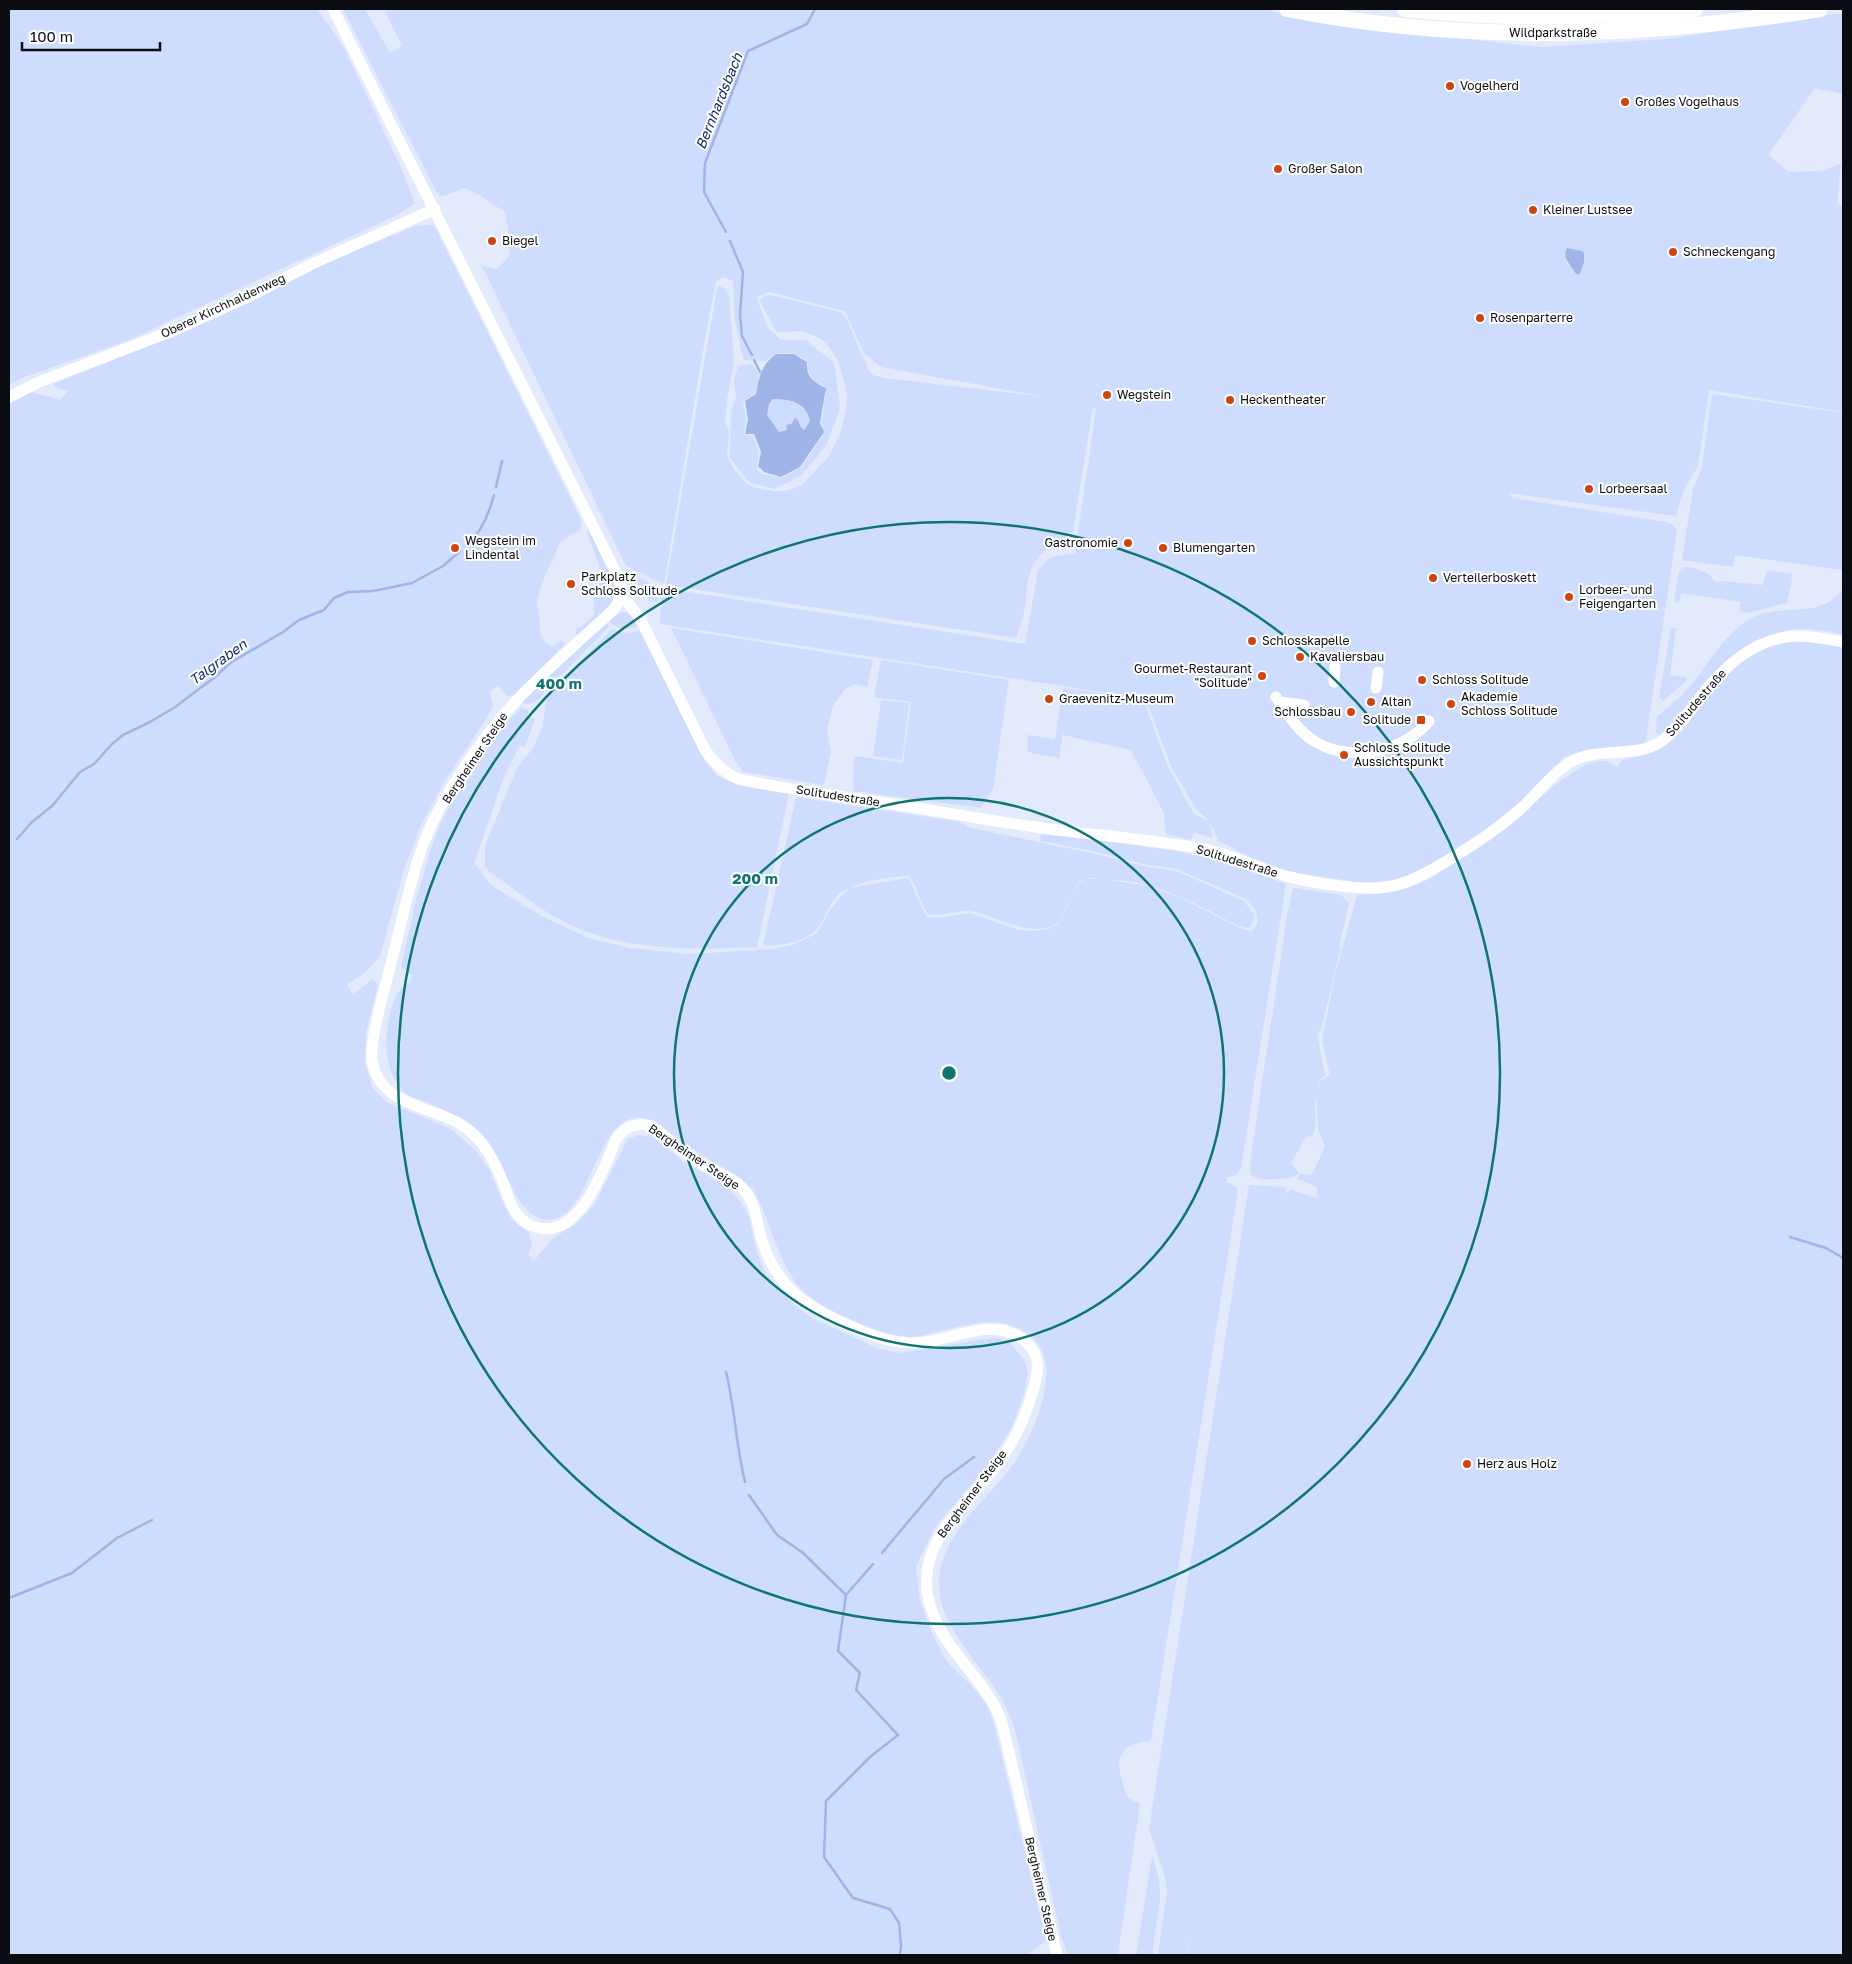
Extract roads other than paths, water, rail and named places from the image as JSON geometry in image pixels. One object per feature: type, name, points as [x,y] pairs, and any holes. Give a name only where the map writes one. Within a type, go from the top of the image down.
[{"type":"highway","name":"Wildparkstraße","points":[[1287,9],[1394,25],[1474,32],[1538,34],[1657,30],[1720,24],[1820,9]]},
{"type":"highway","name":"Wildparkstraße","points":[[1406,9],[1478,15],[1599,16],[1695,9]]},
{"type":"street","points":[[333,9],[619,579],[622,590],[621,598]]},
{"type":"street","name":"Oberer Kirchhaldenweg","points":[[9,397],[39,382],[175,330],[250,296],[314,263],[435,209]]},
{"type":"street","name":"Solitudestraße","points":[[621,598],[629,604],[640,618],[705,750],[724,772],[738,779],[1038,827],[1201,848],[1292,878],[1357,888],[1395,886],[1415,879],[1454,856],[1516,813],[1557,772],[1581,757],[1592,754],[1632,751],[1658,744],[1688,714],[1732,662],[1747,652],[1778,639],[1794,636],[1843,642]]},
{"type":"street","name":"Bergheimer Steige","points":[[621,598],[613,610],[536,680],[509,709],[463,772],[435,819],[416,866],[390,968],[373,1044],[372,1058],[374,1069],[378,1079],[395,1095],[448,1118],[473,1134],[491,1156],[516,1214],[533,1227],[552,1229],[565,1224],[573,1217],[584,1206],[621,1132],[636,1124],[645,1124],[653,1127],[700,1164],[733,1180],[746,1193],[755,1211],[768,1260],[775,1272],[794,1294],[816,1309],[865,1333],[897,1342],[930,1342],[965,1332],[990,1328],[1013,1334],[1022,1339],[1031,1349],[1036,1357],[1038,1366],[1028,1407],[998,1464],[942,1530],[928,1568],[927,1590],[933,1614],[942,1634],[994,1702],[1001,1719],[1057,1955]]},
{"type":"street","points":[[1334,682],[1335,667]]},
{"type":"street","points":[[1376,688],[1378,672]]},
{"type":"street","points":[[1304,705],[1278,699],[1300,730],[1315,741],[1325,741],[1345,751],[1367,747],[1382,750],[1405,741],[1429,721]]},
{"type":"waterway","name":"Bernhardsbach","points":[[726,232],[704,192],[705,163],[748,51],[807,24],[815,9]]},
{"type":"waterway","name":"Bernhardsbach","points":[[730,241],[743,272],[740,315],[742,336],[752,355]]},
{"type":"waterway","name":"Bernhardsbach","points":[[754,360],[760,372]]},
{"type":"waterway","name":"Talgraben","points":[[496,487],[502,461]]},
{"type":"waterway","name":"Talgraben","points":[[467,545],[477,534],[484,522],[494,495]]},
{"type":"waterway","name":"Talgraben","points":[[17,839],[32,822],[52,806],[80,772],[94,764],[112,744],[123,735],[175,707],[215,677],[230,663],[283,632],[299,620],[324,610],[334,598],[348,592],[373,591],[412,583],[443,566],[460,551]]},
{"type":"waterway","points":[[1790,1237],[1826,1248],[1843,1258]]},
{"type":"waterway","points":[[726,1372],[745,1482]]},
{"type":"waterway","points":[[882,1553],[944,1479],[974,1457]]},
{"type":"waterway","points":[[749,1495],[777,1535],[802,1552],[846,1595]]},
{"type":"waterway","points":[[9,1598],[72,1573],[117,1538],[152,1520]]},
{"type":"waterway","points":[[873,1564],[846,1595],[838,1651],[860,1673],[856,1690],[898,1735],[870,1757],[826,1801],[824,1857],[853,1898],[890,1909],[899,1923],[900,1955]]},
{"type":"place","name":"Vogelherd","points":[[1450,86]]},
{"type":"place","name":"Großes Vogelhaus","points":[[1625,102]]},
{"type":"place","name":"Großer Salon","points":[[1278,169]]},
{"type":"place","name":"Kleiner Lustsee","points":[[1533,210]]},
{"type":"place","name":"Biegel","points":[[492,241]]},
{"type":"place","name":"Schneckengang","points":[[1673,252]]},
{"type":"place","name":"Rosenparterre","points":[[1480,318]]},
{"type":"place","name":"Wegstein","points":[[1107,395]]},
{"type":"place","name":"Heckentheater","points":[[1230,400]]},
{"type":"place","name":"Lorbeersaal","points":[[1589,489]]},
{"type":"place","name":"Gastronomie","points":[[1128,543]]},
{"type":"place","name":"Wegstein im Lindental","points":[[455,548]]},
{"type":"place","name":"Blumengarten","points":[[1163,548]]},
{"type":"place","name":"Verteilerboskett","points":[[1433,578]]},
{"type":"place","name":"Parkplatz Schloss Solitude","points":[[571,584]]},
{"type":"place","name":"Lorbeer- und Feigengarten","points":[[1569,597]]},
{"type":"place","name":"Schlosskapelle","points":[[1252,641]]},
{"type":"place","name":"Kavaliersbau","points":[[1300,657]]},
{"type":"place","name":"Gourmet-Restaurant \"Solitude\"","points":[[1262,676]]},
{"type":"place","name":"Schloss Solitude","points":[[1422,680]]},
{"type":"place","name":"Graevenitz-Museum","points":[[1049,699]]},
{"type":"place","name":"Altan","points":[[1371,702]]},
{"type":"place","name":"Akademie Schloss Solitude","points":[[1451,704]]},
{"type":"place","name":"Schlossbau","points":[[1351,712]]},
{"type":"place","name":"Solitude","points":[[1421,720]]},
{"type":"place","name":"Schloss Solitude Aussichtspunkt","points":[[1344,755]]},
{"type":"place","name":"Herz aus Holz","points":[[1467,1464]]}]
